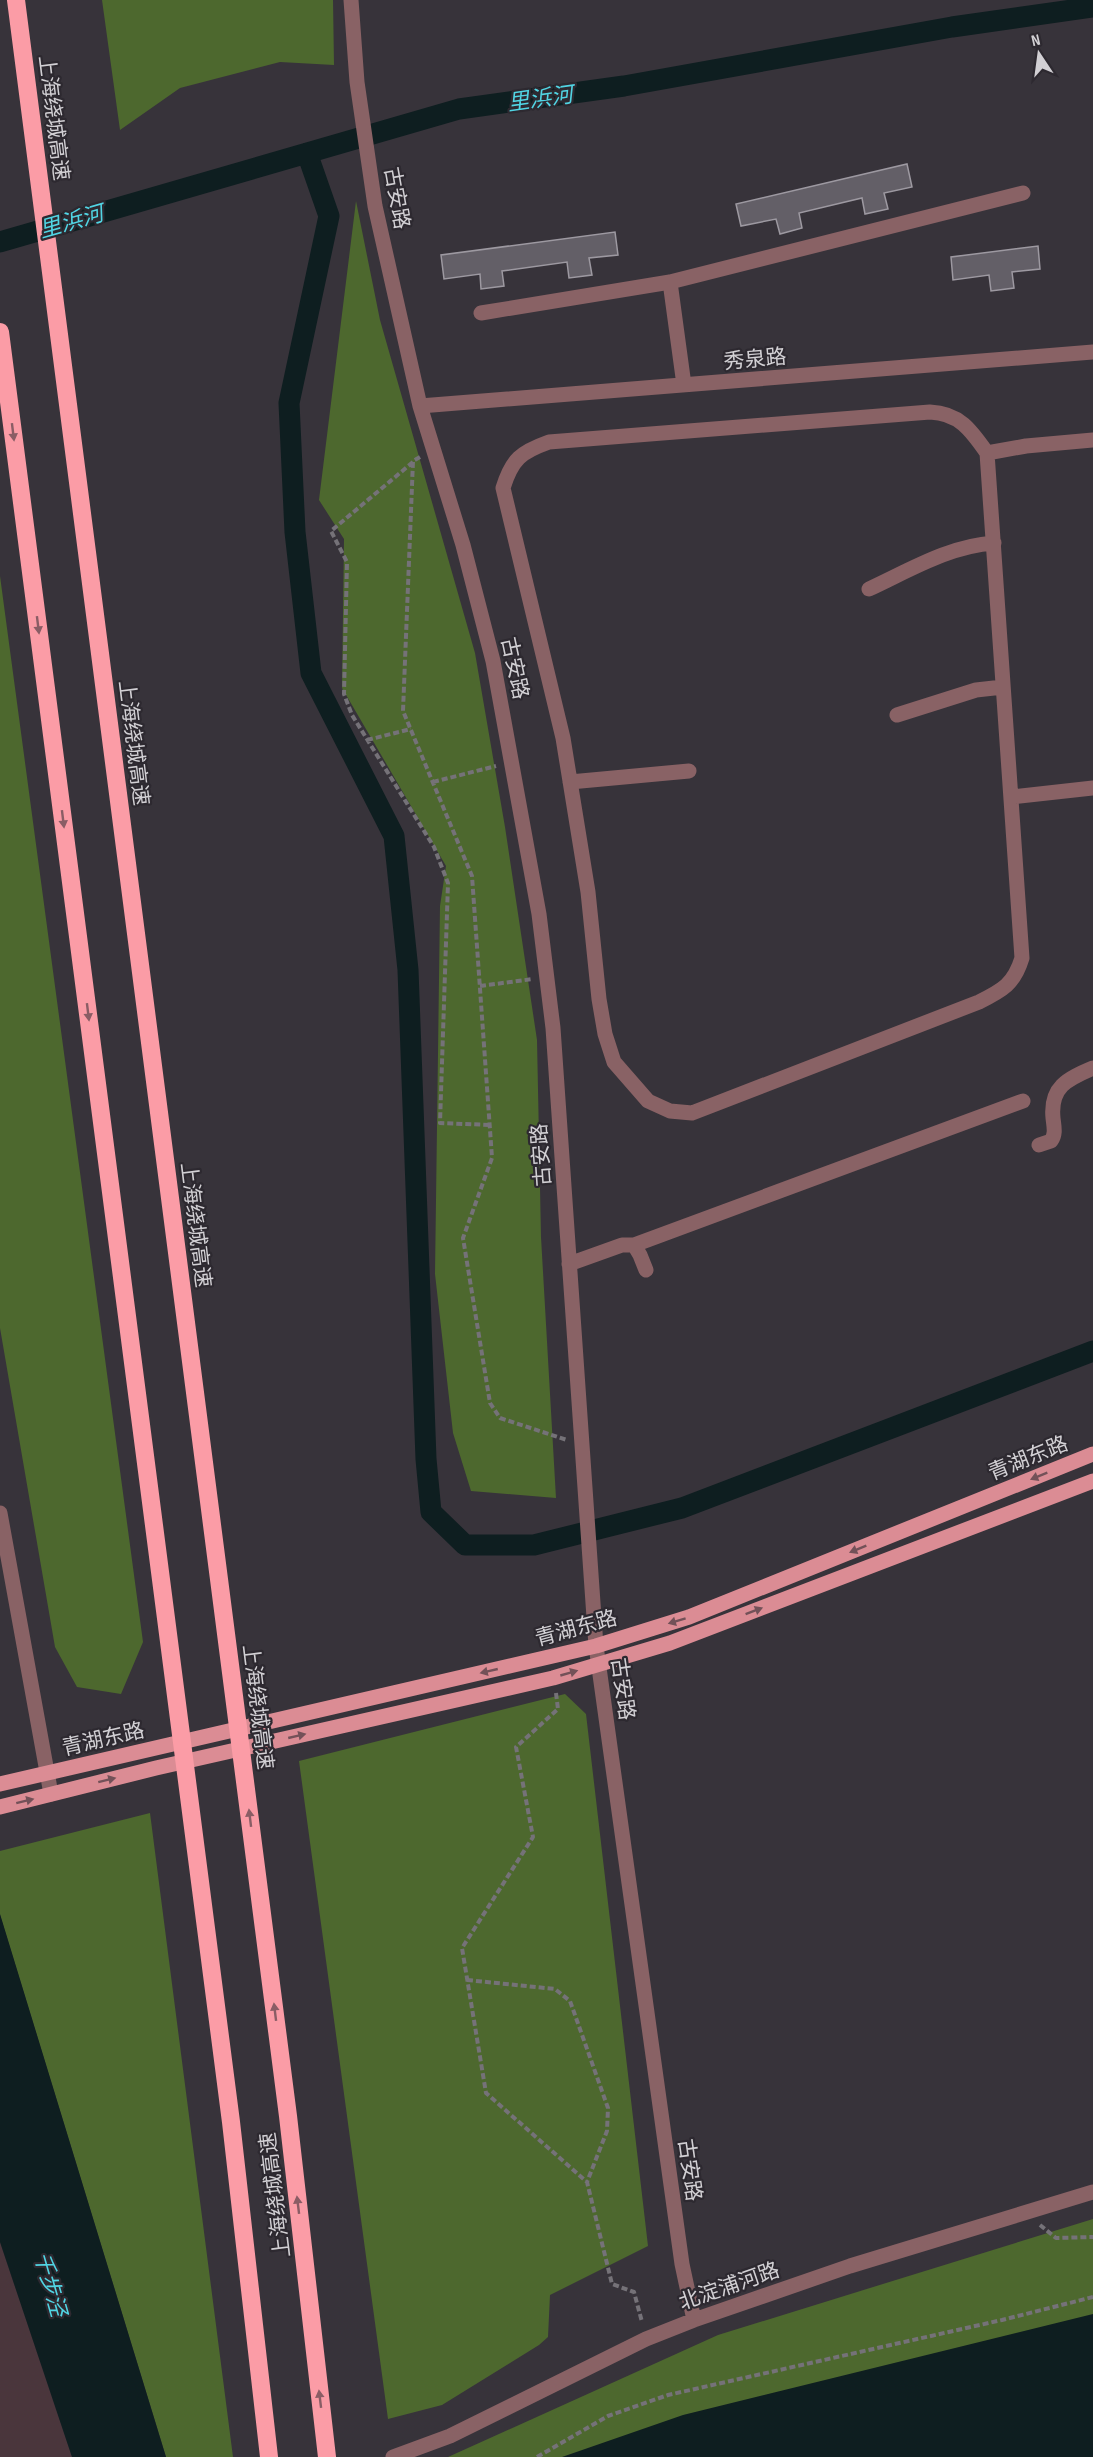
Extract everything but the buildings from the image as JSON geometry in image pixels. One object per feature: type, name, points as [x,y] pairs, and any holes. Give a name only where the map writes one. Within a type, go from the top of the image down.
[{"type":"highway","name":"上海绕城高速","points":[[16,0],[285,2092],[327,2457]]},
{"type":"highway","name":"上海绕城高速","points":[[0,332],[226,2086],[269,2457]]},
{"type":"main road","name":"青湖东路","points":[[0,1784],[596,1646],[689,1617],[1093,1454]]},
{"type":"main road","name":"青湖东路","points":[[0,1807],[156,1768],[553,1678],[598,1665],[670,1643],[1093,1481]]},
{"type":"street","name":"古安路","points":[[351,0],[357,82],[375,206],[420,406],[463,545],[493,661],[539,914],[553,1028],[598,1665],[682,2264],[694,2320]]},
{"type":"street","points":[[481,313],[670,282],[1023,193]]},
{"type":"street","points":[[670,282],[684,385]]},
{"type":"street","name":"秀泉路","points":[[420,406],[1093,352]]},
{"type":"street","points":[[930,412],[944,413],[961,422],[987,453],[1022,958],[1017,973],[1004,989],[979,1002],[692,1113],[670,1111],[648,1101],[614,1062],[605,1034],[598,999],[588,892],[570,782],[547,664],[508,514],[504,488],[509,468],[528,450],[549,442],[930,412]]},
{"type":"street","points":[[987,453],[1026,446],[1093,440]]},
{"type":"street","points":[[869,589],[951,551],[971,545],[994,543]]},
{"type":"street","points":[[897,715],[976,690],[1003,687]]},
{"type":"street","points":[[570,782],[689,771]]},
{"type":"street","points":[[1011,796],[1093,789]]},
{"type":"street","points":[[1040,1145],[1051,1141],[1055,1136],[1052,1105],[1055,1092],[1062,1085],[1093,1068]]},
{"type":"street","points":[[569,1264],[622,1245],[633,1245],[1023,1101]]},
{"type":"street","points":[[633,1245],[646,1270]]},
{"type":"street","points":[[0,1513],[51,1794]]},
{"type":"street","name":"北淀浦河路","points":[[393,2457],[450,2436],[646,2339],[694,2320],[850,2266],[1093,2192]]},
{"type":"path","points":[[433,450],[413,461],[332,531],[347,562],[344,694],[352,715],[434,847],[448,883],[440,1123],[490,1125]]},
{"type":"path","points":[[413,461],[403,711],[472,876],[492,1158],[463,1238],[489,1404],[500,1418],[582,1446]]},
{"type":"path","points":[[367,740],[411,729]]},
{"type":"path","points":[[433,782],[512,762]]},
{"type":"path","points":[[480,986],[547,978]]},
{"type":"path","points":[[553,1678],[558,1709],[516,1747],[533,1837],[462,1948],[486,2093],[587,2182],[612,2283],[634,2292],[646,2339]]},
{"type":"path","points":[[467,1980],[555,1989],[570,2001],[608,2108],[607,2131],[587,2182]]},
{"type":"path","points":[[1026,2213],[1056,2238],[1093,2238]]},
{"type":"path","points":[[537,2457],[608,2416],[668,2395],[1002,2320],[1093,2296]]},
{"type":"shaded area","points":[[0,2242],[72,2457],[0,2457]]},
{"type":"green space","points":[[102,0],[333,0],[334,65],[280,62],[180,88],[120,130]]},
{"type":"green space","points":[[356,201],[380,320],[475,653],[505,827],[537,1040],[541,1237],[556,1498],[471,1491],[453,1433],[435,1274],[440,906],[446,866],[342,688],[344,539],[319,500]]},
{"type":"green space","points":[[0,576],[143,1642],[121,1694],[77,1687],[55,1647],[0,1328]]},
{"type":"green space","points":[[565,1694],[586,1714],[648,2246],[550,2295],[548,2337],[539,2345],[442,2405],[388,2419],[299,1761]]},
{"type":"green space","points":[[150,1813],[233,2457],[166,2457],[0,1915],[0,1851]]},
{"type":"green space","points":[[1093,2219],[1093,2457],[448,2457],[718,2335]]},
{"type":"water","name":"千步泾","points":[[0,1914],[166,2457],[72,2457],[0,2242]]},
{"type":"water","points":[[1093,2314],[1093,2457],[562,2457],[683,2415]]},
{"type":"waterway","name":"里浜河","points":[[0,242],[459,109],[624,86],[952,27],[1093,7]]},
{"type":"waterway","points":[[307,153],[329,216],[289,403],[295,532],[311,673],[394,836],[408,970],[426,1459],[431,1512],[465,1545],[534,1545],[682,1508],[1093,1351]]}]
